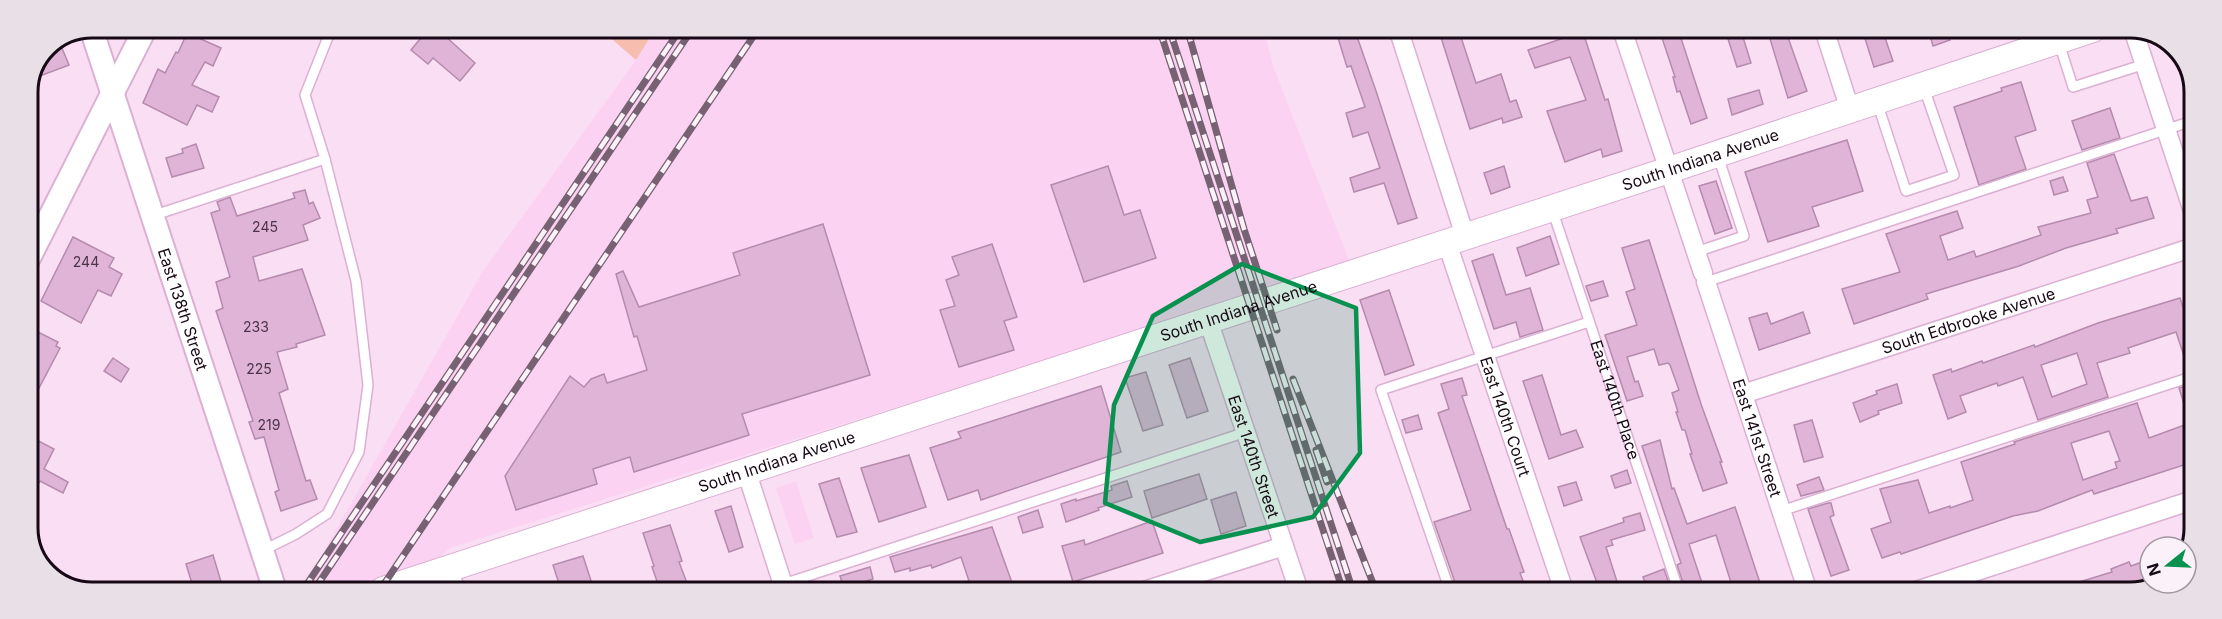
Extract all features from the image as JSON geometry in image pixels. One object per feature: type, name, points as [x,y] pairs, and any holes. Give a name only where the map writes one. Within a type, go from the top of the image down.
[{"type":"main road","name":"South Indiana Avenue","points":[[436,582],[456,579],[746,470],[1669,170],[2067,38]]},
{"type":"street","name":"East 138th Street","points":[[95,38],[272,582]]},
{"type":"street","points":[[38,241],[141,38]]},
{"type":"street","points":[[1401,38],[1456,239]]},
{"type":"street","name":"East 141st Street","points":[[1625,38],[1805,582]]},
{"type":"street","points":[[1827,38],[1850,110]]},
{"type":"street","points":[[2136,38],[2184,184]]},
{"type":"street","name":"East 140th Court","points":[[1456,239],[1485,356],[1561,582]]},
{"type":"street","name":"South Edbrooke Avenue","points":[[1743,394],[2184,250]]},
{"type":"street","name":"East 140th Street","points":[[1208,320],[1296,582]]},
{"type":"street","points":[[746,470],[782,582]]},
{"type":"street","points":[[1944,582],[2184,503]]},
{"type":"street","points":[[1172,582],[1284,546]]},
{"type":"lane","points":[[262,550],[296,534],[327,514],[359,452],[368,385],[356,281],[325,159],[305,94],[328,38]]},
{"type":"lane","points":[[2058,41],[2073,87],[2145,64]]},
{"type":"lane","points":[[1876,101],[1906,190],[1954,175],[1923,85]]},
{"type":"lane","points":[[1705,277],[2184,123]]},
{"type":"lane","points":[[1696,252],[1742,237],[1717,154]]},
{"type":"lane","points":[[152,216],[325,159]]},
{"type":"lane","name":"East 140th Place","points":[[1552,208],[1676,582]]},
{"type":"lane","points":[[1447,582],[1381,390],[1589,322]]},
{"type":"lane","points":[[1781,511],[2184,378]]},
{"type":"lane","points":[[799,582],[1246,432]]},
{"type":"highlighted area","points":[[1242,264],[1356,308],[1360,453],[1313,517],[1200,542],[1105,503],[1114,405],[1153,316]]},
{"type":"shaded area","points":[[611,38],[650,38],[636,60]]},
{"type":"shaded area","points":[[650,38],[1266,38],[1273,66],[1354,273],[1219,305],[450,548],[412,582],[307,582],[483,271]]},
{"type":"shaded area","points":[[796,481],[814,538],[795,544],[776,488]]},
{"type":"building","points":[[185,38],[198,38],[221,48],[213,66],[205,62],[192,85],[219,97],[212,112],[197,105],[187,125],[143,103],[158,69],[165,73],[176,52],[178,53]]},
{"type":"building","points":[[421,38],[447,38],[475,63],[460,81],[433,58],[428,64],[411,50]]},
{"type":"building","points":[[1338,38],[1357,38],[1417,218],[1398,224],[1384,183],[1354,192],[1350,178],[1380,168],[1368,132],[1353,137],[1346,113],[1365,107],[1351,66],[1347,67]]},
{"type":"building","points":[[1441,38],[1461,38],[1476,83],[1501,74],[1510,102],[1516,100],[1522,117],[1503,123],[1502,118],[1470,129]]},
{"type":"building","points":[[1585,38],[1605,100],[1608,99],[1622,151],[1603,157],[1601,149],[1565,162],[1547,111],[1586,100],[1570,57],[1535,68],[1528,50],[1561,39]]},
{"type":"building","points":[[1662,38],[1681,38],[1707,118],[1691,124],[1680,91],[1677,92],[1673,77],[1675,77]]},
{"type":"building","points":[[1743,38],[1751,63],[1737,67],[1728,39]]},
{"type":"building","points":[[1770,38],[1788,38],[1807,91],[1788,98]]},
{"type":"building","points":[[1865,38],[1885,38],[1893,61],[1874,67]]},
{"type":"building","points":[[1931,38],[1949,38],[1950,40],[1933,46]]},
{"type":"building","points":[[62,47],[69,65],[41,76],[53,53]]},
{"type":"building","points":[[2021,82],[2036,130],[2015,137],[2026,169],[1979,185],[1954,107]]},
{"type":"building","points":[[1759,90],[1763,104],[1732,115],[1728,99]]},
{"type":"building","points":[[2110,108],[2120,138],[2082,150],[2072,121]]},
{"type":"building","points":[[1847,140],[1863,191],[1812,207],[1819,226],[1768,242],[1745,172]]},
{"type":"building","points":[[196,144],[204,168],[172,177],[166,158],[183,153],[182,149]]},
{"type":"building","points":[[2114,154],[2131,201],[2147,197],[2154,218],[2116,229],[2118,233],[2066,248],[2019,266],[1926,294],[1928,299],[1854,324],[1842,289],[1900,272],[1886,234],[1957,211],[1963,228],[1940,236],[1948,260],[1974,251],[1976,257],[2041,235],[2038,227],[2091,213],[2087,200],[2098,197],[2087,163]]},
{"type":"building","points":[[1108,166],[1124,215],[1140,210],[1156,258],[1084,282],[1051,185]]},
{"type":"building","points":[[1504,166],[1510,187],[1491,194],[1484,173]]},
{"type":"building","points":[[2063,177],[2068,191],[2054,195],[2050,181]]},
{"type":"building","points":[[1716,181],[1732,228],[1715,234],[1699,186]]},
{"type":"building","points":[[305,190],[309,204],[313,202],[320,218],[303,225],[308,240],[253,257],[259,281],[302,269],[325,335],[296,344],[297,347],[277,352],[288,389],[279,393],[306,481],[310,480],[317,499],[281,511],[275,492],[279,490],[264,437],[255,439],[249,422],[253,421],[216,311],[223,308],[216,282],[230,277],[211,213],[220,210],[217,202],[230,197],[237,216],[295,198],[293,193]]},
{"type":"building","points":[[823,224],[870,375],[742,414],[749,435],[634,472],[630,457],[593,469],[597,484],[516,510],[505,476],[570,376],[584,387],[591,379],[604,374],[607,383],[647,370],[637,336],[634,337],[616,274],[623,271],[639,307],[740,275],[733,253]]},
{"type":"building","points":[[1550,236],[1559,264],[1526,276],[1517,248]]},
{"type":"building","points":[[73,237],[114,258],[109,267],[122,274],[111,296],[98,290],[81,323],[41,301]]},
{"type":"building","points":[[1649,240],[1727,483],[1703,491],[1690,454],[1692,454],[1685,430],[1682,430],[1676,412],[1678,412],[1672,393],[1679,390],[1670,365],[1668,363],[1659,365],[1654,349],[1627,357],[1635,382],[1638,381],[1643,396],[1627,401],[1605,335],[1637,325],[1626,292],[1635,289],[1622,248]]},
{"type":"building","points":[[992,244],[1017,317],[1004,321],[1014,350],[959,367],[940,310],[955,306],[946,280],[959,275],[952,257]]},
{"type":"building","points":[[1493,254],[1506,295],[1530,288],[1543,330],[1520,337],[1516,322],[1494,329],[1472,261]]},
{"type":"building","points":[[1603,281],[1608,296],[1591,301],[1586,286]]},
{"type":"building","points":[[1389,290],[1414,365],[1385,375],[1360,300]]},
{"type":"building","points":[[2180,298],[2184,310],[2184,356],[2176,332],[2128,348],[2130,353],[2097,363],[2108,397],[2038,420],[2023,377],[1960,396],[1966,412],[1948,419],[1933,375],[1951,369],[1952,372],[1982,361],[1983,363],[2034,345],[2035,347],[2098,323]],"holes":[[[2077,353],[2087,384],[2052,397],[2041,365]]]},
{"type":"building","points":[[1803,312],[1810,333],[1759,350],[1749,318],[1767,313],[1771,324]]},
{"type":"building","points":[[38,332],[58,342],[56,346],[60,348],[38,390]]},
{"type":"building","points":[[113,358],[129,369],[121,382],[104,371]]},
{"type":"building","points":[[1190,358],[1208,411],[1187,418],[1169,365]]},
{"type":"building","points":[[1146,372],[1163,425],[1143,431],[1125,378]]},
{"type":"building","points":[[1542,375],[1561,435],[1576,430],[1583,447],[1549,459],[1523,381]]},
{"type":"building","points":[[1462,378],[1467,395],[1462,396],[1524,572],[1520,573],[1524,582],[1455,582],[1434,522],[1471,510],[1438,413],[1449,409],[1441,384]]},
{"type":"building","points":[[1897,384],[1902,403],[1878,411],[1879,414],[1860,422],[1853,403],[1877,394],[1876,391]]},
{"type":"building","points":[[1101,386],[1121,452],[981,500],[978,490],[948,500],[930,448],[961,438],[958,432]]},
{"type":"building","points":[[2184,387],[2184,404],[2179,388]]},
{"type":"building","points":[[2137,403],[2149,438],[2184,425],[2184,465],[2094,494],[2092,490],[2038,511],[2013,516],[1901,554],[1900,552],[1882,558],[1871,529],[1891,522],[1880,489],[1918,480],[1929,513],[1950,506],[1950,508],[1973,500],[1961,462],[2015,444],[2014,442]],"holes":[[[2109,431],[2120,461],[2115,462],[2117,468],[2083,480],[2071,443]]]},
{"type":"building","points":[[1418,415],[1422,429],[1406,433],[1402,420]]},
{"type":"building","points":[[1812,420],[1823,457],[1804,462],[1794,425]]},
{"type":"building","points":[[1660,440],[1672,489],[1674,488],[1687,524],[1735,507],[1760,582],[1731,582],[1716,535],[1689,544],[1702,582],[1683,582],[1677,565],[1681,563],[1642,446]]},
{"type":"building","points":[[38,441],[54,449],[44,469],[68,482],[63,493],[40,481],[38,485]]},
{"type":"building","points":[[909,455],[926,507],[879,522],[861,468]]},
{"type":"building","points":[[1627,470],[1631,483],[1615,488],[1611,476]]},
{"type":"building","points":[[1199,474],[1207,499],[1152,518],[1144,491]]},
{"type":"building","points":[[1819,477],[1824,490],[1801,496],[1797,485]]},
{"type":"building","points":[[839,478],[857,532],[837,537],[819,484]]},
{"type":"building","points":[[1127,481],[1132,497],[1066,522],[1061,504],[1112,490],[1111,486]]},
{"type":"building","points":[[1576,482],[1582,500],[1564,506],[1558,487]]},
{"type":"building","points":[[1236,492],[1246,526],[1221,534],[1211,500]]},
{"type":"building","points":[[1831,503],[1834,515],[1830,517],[1849,570],[1831,576],[1808,509]]},
{"type":"building","points":[[731,506],[743,547],[729,552],[715,511]]},
{"type":"building","points":[[1038,510],[1043,527],[1023,533],[1018,517]]},
{"type":"building","points":[[1640,513],[1645,530],[1611,540],[1613,545],[1606,547],[1617,582],[1597,582],[1580,537],[1624,522],[1623,518]]},
{"type":"building","points":[[1152,521],[1163,553],[1073,582],[1062,546],[1084,540],[1085,545]]},
{"type":"building","points":[[670,525],[687,582],[657,582],[643,533]]},
{"type":"building","points":[[992,527],[1012,582],[966,582],[969,581],[961,557],[932,568],[931,565],[910,571],[910,568],[895,572],[890,557]]},
{"type":"building","points":[[213,555],[221,582],[192,582],[186,564]]},
{"type":"building","points":[[583,556],[591,582],[558,582],[553,565]]},
{"type":"building","points":[[2129,562],[2131,566],[2138,563],[2138,581],[2079,582],[2112,572],[2111,569]]},
{"type":"building","points":[[870,567],[873,579],[863,582],[842,582],[840,576]]},
{"type":"building","points":[[1664,569],[1669,582],[1645,582],[1643,577]]},
{"type":"railway","points":[[308,582],[674,38]]},
{"type":"railway","points":[[319,582],[686,38]]},
{"type":"railway","points":[[385,582],[752,38]]},
{"type":"railway","points":[[1162,38],[1340,582]]},
{"type":"railway","points":[[1172,38],[1350,582]]},
{"type":"railway","points":[[1190,38],[1244,229],[1277,330]]},
{"type":"railway","points":[[1293,379],[1372,582]]},
{"type":"railway","points":[[1316,450],[1327,482]]}]
